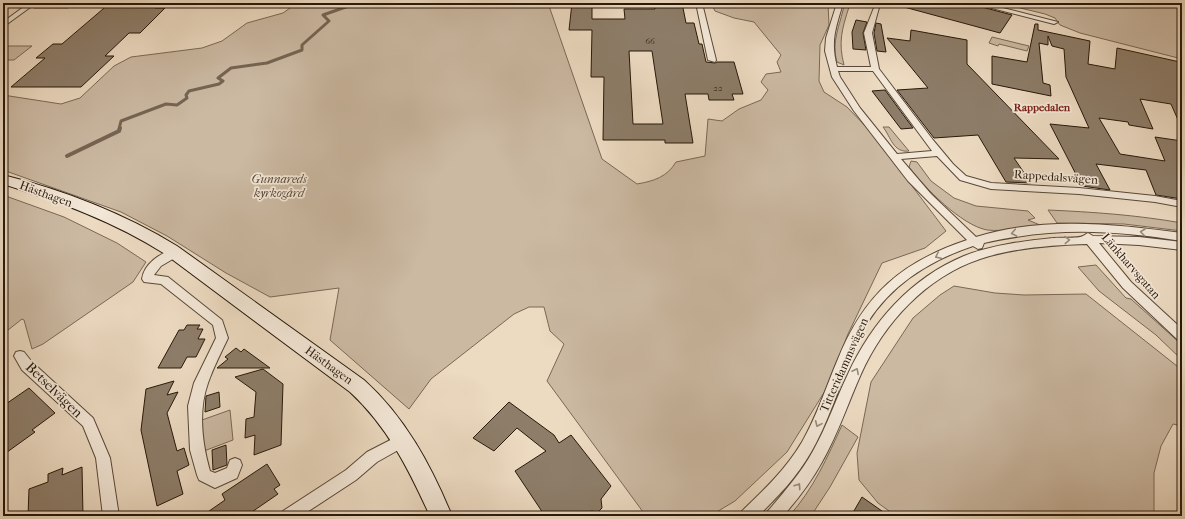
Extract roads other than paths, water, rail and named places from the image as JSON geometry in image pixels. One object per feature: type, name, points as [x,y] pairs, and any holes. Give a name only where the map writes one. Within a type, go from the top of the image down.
[{"type":"street","points":[[3,25],[33,3]]},
{"type":"street","points":[[699,3],[712,60]]},
{"type":"street","points":[[840,3],[830,38],[829,50],[834,69],[848,96],[927,196],[987,253]]},
{"type":"street","points":[[975,3],[1054,22]]},
{"type":"street","name":"Rappedalsvägen","points":[[878,5],[868,33],[875,69],[898,103],[959,175],[980,184],[1079,191],[1155,199],[1182,204]]},
{"type":"street","points":[[834,69],[875,69]]},
{"type":"street","points":[[894,156],[939,153]]},
{"type":"street","name":"Hästhagen","points":[[3,179],[142,231],[174,252],[357,386],[373,399],[404,438],[441,516]]},
{"type":"street","name":"Titteridammsvägen","points":[[747,516],[773,491],[812,438],[855,334],[873,304],[894,283],[922,264],[956,248],[975,242],[1023,232],[1079,227],[1113,228],[1182,237]]},
{"type":"street","name":"Länkharvsgatan","points":[[1079,227],[1127,285],[1182,337]]},
{"type":"street","name":"Titteridammsvägen","points":[[773,516],[795,492],[818,457],[836,419],[854,374],[883,324],[923,285],[965,260],[987,253],[1037,243],[1090,239],[1128,240],[1182,246]]},
{"type":"street","points":[[174,252],[153,267],[147,275],[148,279],[164,280],[202,308],[218,323],[222,338],[201,383],[195,406],[197,450],[204,475],[215,481],[232,474],[235,465]]},
{"type":"street","name":"Betselvägen","points":[[20,356],[27,366],[88,422],[103,458],[107,477],[111,516]]},
{"type":"street","points":[[288,516],[351,475],[372,457],[404,438]]},
{"type":"waterway","points":[[119,129],[121,121],[166,104],[177,105],[187,98],[186,95],[189,91],[219,84],[223,81],[218,78],[231,68],[267,63],[302,50],[302,45],[329,21],[323,15],[357,3]]},
{"type":"waterway","points":[[67,156],[119,131],[120,128]]},
{"type":"district","name":"Rappedalen","points":[[1042,107]]},
{"type":"park label","name":"Gunnareds kyrkogård","points":[[279,186]]}]
